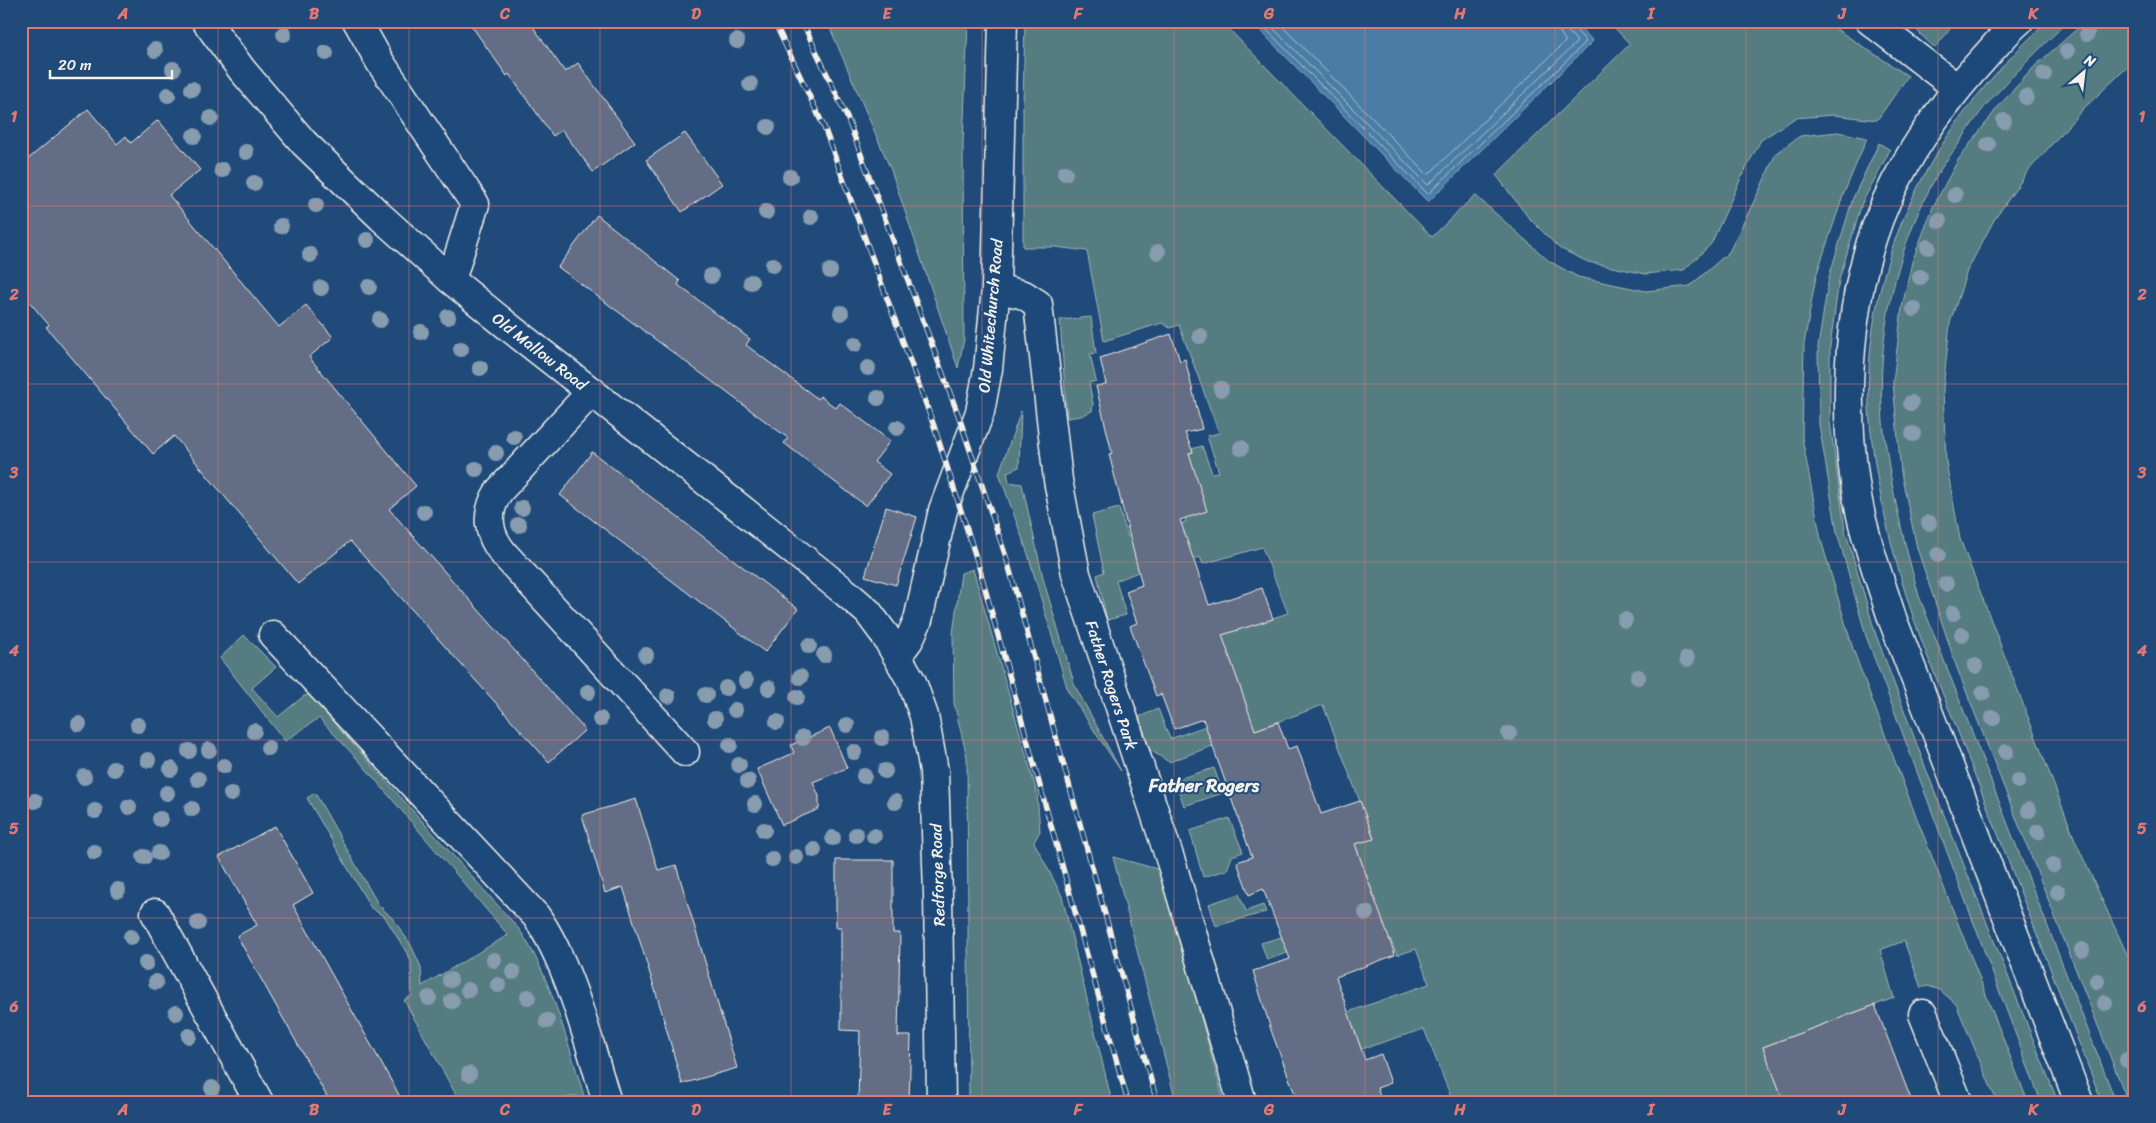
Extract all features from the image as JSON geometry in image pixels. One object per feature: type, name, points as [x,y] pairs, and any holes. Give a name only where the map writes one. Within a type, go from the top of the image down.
[{"type":"street","name":"Old Mallow Road","points":[[206,21],[242,70],[304,143],[381,217],[451,280],[740,508],[868,612],[898,655]]},
{"type":"street","points":[[357,21],[380,62],[475,204],[451,280]]},
{"type":"street","name":"Old Whitechurch Road","points":[[898,655],[910,640],[918,620],[943,510],[980,412],[988,369],[996,288],[1003,21]]},
{"type":"street","points":[[1870,21],[1957,88]]},
{"type":"street","points":[[2018,21],[1957,88],[1931,122],[1894,185],[1863,270],[1855,316],[1850,363],[1850,422],[1855,484],[1869,547],[1892,618],[2079,1102]]},
{"type":"street","name":"Father Rogers Park","points":[[996,288],[1024,295],[1038,304],[1058,480],[1076,574],[1173,868],[1242,1102]]},
{"type":"street","points":[[592,391],[499,491],[492,502],[489,523],[491,533],[496,544],[510,561],[685,752]]},
{"type":"street","points":[[273,635],[529,909],[544,928],[558,955],[607,1102]]},
{"type":"street","name":"Redforge Road","points":[[898,655],[912,682],[924,716],[934,771],[941,1102]]},
{"type":"street","points":[[155,913],[259,1102]]},
{"type":"street","points":[[1923,1014],[1958,1102]]},
{"type":"green space","points":[[827,21],[968,21],[963,144],[964,339],[958,368],[891,170]]},
{"type":"green space","points":[[1025,21],[1221,21],[1432,237],[1475,195],[1549,261],[1578,277],[1646,291],[1690,286],[1729,252],[1776,153],[1800,136],[1838,132],[1867,138],[1844,193],[1816,276],[1804,344],[1802,437],[1821,540],[1853,649],[1905,788],[2028,1102],[1997,1102],[1956,1004],[1940,990],[1928,986],[1921,988],[1904,941],[1880,950],[1894,998],[1763,1047],[1784,1102],[1438,1102],[1451,1097],[1424,1029],[1334,1058],[1348,1012],[1429,984],[1416,949],[1397,955],[1390,939],[1367,947],[1329,938],[1267,960],[1261,943],[1332,922],[1330,914],[1375,899],[1355,844],[1374,838],[1323,705],[1169,762],[1150,750],[1139,717],[1158,709],[1170,739],[1222,720],[1246,705],[1222,635],[1288,613],[1262,547],[1203,564],[1200,557],[1190,560],[1187,552],[1116,581],[1126,615],[1107,620],[1097,575],[1104,572],[1092,515],[1119,508],[1128,537],[1186,522],[1175,482],[1181,455],[1193,452],[1192,449],[1202,446],[1212,473],[1219,472],[1207,436],[1219,433],[1179,325],[1170,328],[1162,323],[1104,341],[1087,251],[1055,247],[1023,247]]},
{"type":"green space","points":[[1608,21],[1824,21],[1908,76],[1877,120],[1833,115],[1795,118],[1761,140],[1741,178],[1711,244],[1684,270],[1646,274],[1588,262],[1559,248],[1528,217],[1496,175],[1630,44]]},
{"type":"green space","points":[[1911,21],[1956,21],[1935,48],[1920,34]]},
{"type":"green space","points":[[2048,21],[2068,21],[1983,109],[1940,170],[1912,228],[1892,292],[1886,324],[1882,357],[1881,390],[1883,422],[1897,510],[1919,596],[2116,1102],[2102,1102],[1921,640],[1892,546],[1879,486],[1870,425],[1869,369],[1875,317],[1886,268],[1902,222],[1923,177],[1948,135],[1978,95],[2011,57]]},
{"type":"green space","points":[[2086,21],[2135,21],[2135,60],[2083,109],[2028,171],[1994,220],[1967,271],[1950,323],[1943,389],[1946,462],[1960,539],[2075,840],[2135,972],[2135,1102],[2128,1102],[1957,668],[1917,548],[1901,473],[1893,382],[1902,307],[1912,262],[1933,207],[1958,160],[1998,107],[2035,66]]},
{"type":"green space","points":[[1879,143],[1890,150],[1862,203],[1839,280],[1830,346],[1830,422],[1845,530],[1876,635],[1929,777],[2058,1102],[2041,1102],[1866,636],[1837,532],[1819,424],[1818,347],[1829,277],[1853,198]]},
{"type":"green space","points":[[1091,317],[1096,353],[1090,354],[1096,381],[1089,383],[1093,404],[1092,411],[1081,416],[1067,418],[1060,320]]},
{"type":"green space","points":[[1021,411],[1019,467],[1007,472],[1009,482],[1022,484],[1044,582],[1075,686],[1121,771],[1068,691],[1028,554],[999,473]]},
{"type":"green space","points":[[973,569],[1037,793],[1040,831],[1034,842],[1062,896],[1112,1102],[969,1102],[967,757],[954,703],[953,634],[961,573]]},
{"type":"green space","points":[[244,635],[276,667],[252,688],[278,717],[304,696],[309,695],[519,929],[541,968],[550,990],[586,1102],[578,1102],[576,1095],[553,1102],[460,1102],[404,1000],[412,996],[411,960],[385,917],[371,908],[307,798],[315,793],[378,904],[394,920],[411,945],[421,967],[422,986],[508,935],[361,763],[319,718],[285,741],[220,658]]},
{"type":"green space","points":[[1214,768],[1223,793],[1184,806],[1175,780]]},
{"type":"green space","points":[[1229,818],[1243,852],[1232,856],[1227,870],[1203,877],[1190,831]]},
{"type":"green space","points":[[1113,857],[1161,870],[1224,1102],[1176,1102]]},
{"type":"green space","points":[[1239,894],[1246,911],[1263,905],[1266,912],[1216,926],[1209,904]]},
{"type":"water","points":[[1251,21],[1574,21],[1593,41],[1428,202]]},
{"type":"building","points":[[468,21],[529,21],[565,72],[578,63],[635,142],[593,172],[562,130],[553,136]]},
{"type":"building","points":[[88,109],[117,144],[126,136],[131,143],[158,120],[200,170],[169,195],[279,327],[306,305],[333,337],[309,357],[416,486],[389,509],[585,730],[549,762],[350,541],[298,584],[174,436],[153,454],[46,327],[49,325],[21,292],[21,165]]},
{"type":"building","points":[[685,133],[722,184],[682,212],[646,160]]},
{"type":"building","points":[[597,215],[680,281],[678,285],[750,339],[746,345],[818,399],[820,396],[836,408],[840,403],[890,441],[874,462],[890,474],[866,506],[784,443],[788,438],[558,267]]},
{"type":"building","points":[[1171,334],[1180,361],[1185,359],[1202,429],[1185,433],[1193,452],[1189,453],[1207,511],[1180,520],[1209,605],[1262,588],[1273,619],[1222,635],[1255,730],[1278,722],[1288,749],[1297,746],[1321,814],[1360,801],[1374,839],[1355,844],[1395,955],[1336,977],[1365,1060],[1381,1054],[1391,1083],[1377,1088],[1382,1102],[1298,1102],[1272,1033],[1253,971],[1290,959],[1263,889],[1249,895],[1237,862],[1252,857],[1203,719],[1174,729],[1161,694],[1156,696],[1130,626],[1137,623],[1126,591],[1142,585],[1109,454],[1112,453],[1096,386],[1106,384],[1100,358]]},
{"type":"building","points":[[592,452],[798,609],[765,652],[560,495]]},
{"type":"building","points":[[886,507],[917,517],[896,585],[865,576]]},
{"type":"building","points":[[830,728],[847,768],[813,782],[819,796],[819,809],[782,825],[757,769],[794,753],[791,745]]},
{"type":"building","points":[[636,799],[658,870],[676,865],[737,1068],[682,1084],[623,887],[605,893],[582,815]]},
{"type":"building","points":[[275,826],[313,893],[293,905],[403,1102],[330,1102],[237,936],[257,925],[219,857]]},
{"type":"building","points":[[836,860],[893,860],[893,933],[900,933],[898,1036],[911,1036],[909,1102],[858,1102],[860,1031],[841,1030],[841,927],[836,927]]},
{"type":"building","points":[[1875,1005],[1912,1102],[1784,1102],[1763,1047]]},
{"type":"railway","points":[[774,21],[824,127],[934,426],[979,567],[1128,1102]]},
{"type":"railway","points":[[802,21],[847,117],[959,417],[1007,560],[1157,1102]]},
{"type":"district","name":"Father Rogers","points":[[1204,786]]}]
